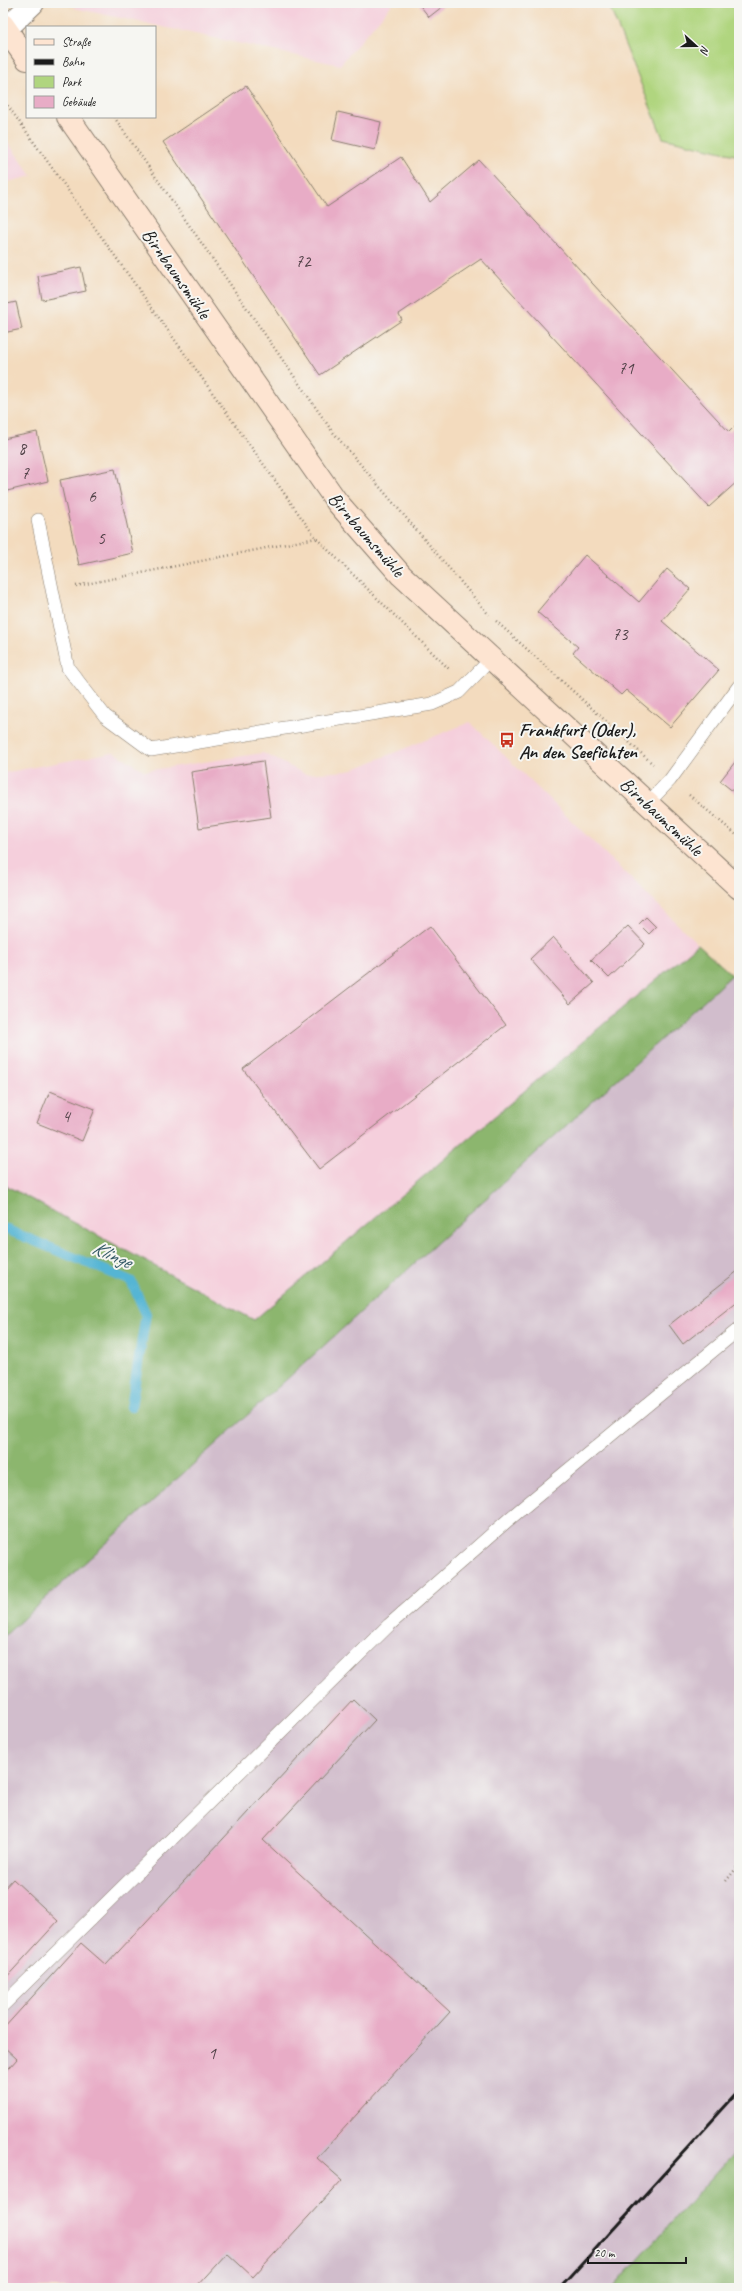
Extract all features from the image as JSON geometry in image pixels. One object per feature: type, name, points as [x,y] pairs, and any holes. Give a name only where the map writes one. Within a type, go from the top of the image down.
[{"type":"main road","points":[[4,27],[26,58]]},
{"type":"main road","name":"Birnbaumsmühle","points":[[69,118],[337,502],[401,575],[739,888]]},
{"type":"street","points":[[4,27],[32,3]]},
{"type":"lane","points":[[38,520],[68,668],[105,716],[151,750],[432,704],[458,692],[491,659]]},
{"type":"lane","points":[[648,803],[670,780],[739,686]]},
{"type":"lane","points":[[3,2005],[389,1625],[508,1520],[739,1329]]},
{"type":"path","points":[[3,100],[316,538],[465,684]]},
{"type":"path","points":[[115,118],[332,431],[487,613],[670,780],[739,837]]},
{"type":"path","points":[[52,591],[316,538]]},
{"type":"path","points":[[726,1880],[739,1865]]},
{"type":"shaded area","points":[[79,3],[393,3],[340,65],[74,8]]},
{"type":"shaded area","points":[[3,136],[32,176],[3,183]]},
{"type":"shaded area","points":[[470,722],[698,944],[254,1320],[3,1184],[3,773],[114,752],[145,771],[263,753],[305,774],[349,771]]},
{"type":"shaded area","points":[[739,968],[739,2147],[613,2288],[3,2288],[3,1637]]},
{"type":"green space","points":[[608,3],[739,3],[739,156],[663,138]]},
{"type":"green space","points":[[698,944],[732,975],[3,1637],[3,1184],[254,1320]]},
{"type":"green space","points":[[739,2147],[739,2288],[613,2288]]},
{"type":"building","points":[[418,3],[447,3],[429,17]]},
{"type":"building","points":[[246,86],[327,207],[401,157],[430,202],[479,160],[729,432],[739,422],[739,480],[709,507],[481,259],[399,314],[402,320],[320,375],[163,142]]},
{"type":"building","points":[[338,112],[381,122],[375,150],[332,140]]},
{"type":"building","points":[[81,267],[86,291],[42,300],[38,276]]},
{"type":"building","points":[[16,302],[22,329],[3,333],[3,305]]},
{"type":"building","points":[[37,432],[48,481],[3,492],[3,439]]},
{"type":"building","points":[[115,469],[133,553],[79,565],[60,480]]},
{"type":"building","points":[[585,555],[639,602],[667,569],[690,589],[662,621],[719,670],[670,727],[626,690],[621,695],[573,653],[578,647],[537,612]]},
{"type":"building","points":[[739,757],[739,796],[720,781]]},
{"type":"building","points":[[263,761],[271,817],[199,828],[191,772]]},
{"type":"building","points":[[646,917],[656,927],[649,934],[639,924]]},
{"type":"building","points":[[430,926],[506,1025],[319,1169],[243,1069]]},
{"type":"building","points":[[628,926],[645,944],[609,978],[591,960]]},
{"type":"building","points":[[553,937],[594,983],[570,1004],[530,959]]},
{"type":"building","points":[[50,1091],[95,1109],[82,1141],[37,1123]]},
{"type":"building","points":[[739,1270],[739,1300],[683,1344],[669,1325]]},
{"type":"building","points":[[353,1699],[375,1720],[263,1840],[450,2012],[317,2158],[342,2180],[253,2277],[227,2253],[195,2288],[3,2288],[3,2075],[17,2059],[3,2046],[3,2029],[81,1943],[106,1965]]},
{"type":"building","points":[[13,1879],[58,1921],[3,1981],[3,1890]]},
{"type":"waterway","name":"Klinge","points":[[3,1228],[131,1281],[146,1314],[131,1407]]},
{"type":"railway","points":[[560,2288],[739,2091]]},
{"type":"place","name":"Frankfurt (Oder), An den Seefichten","points":[[507,740]]}]
